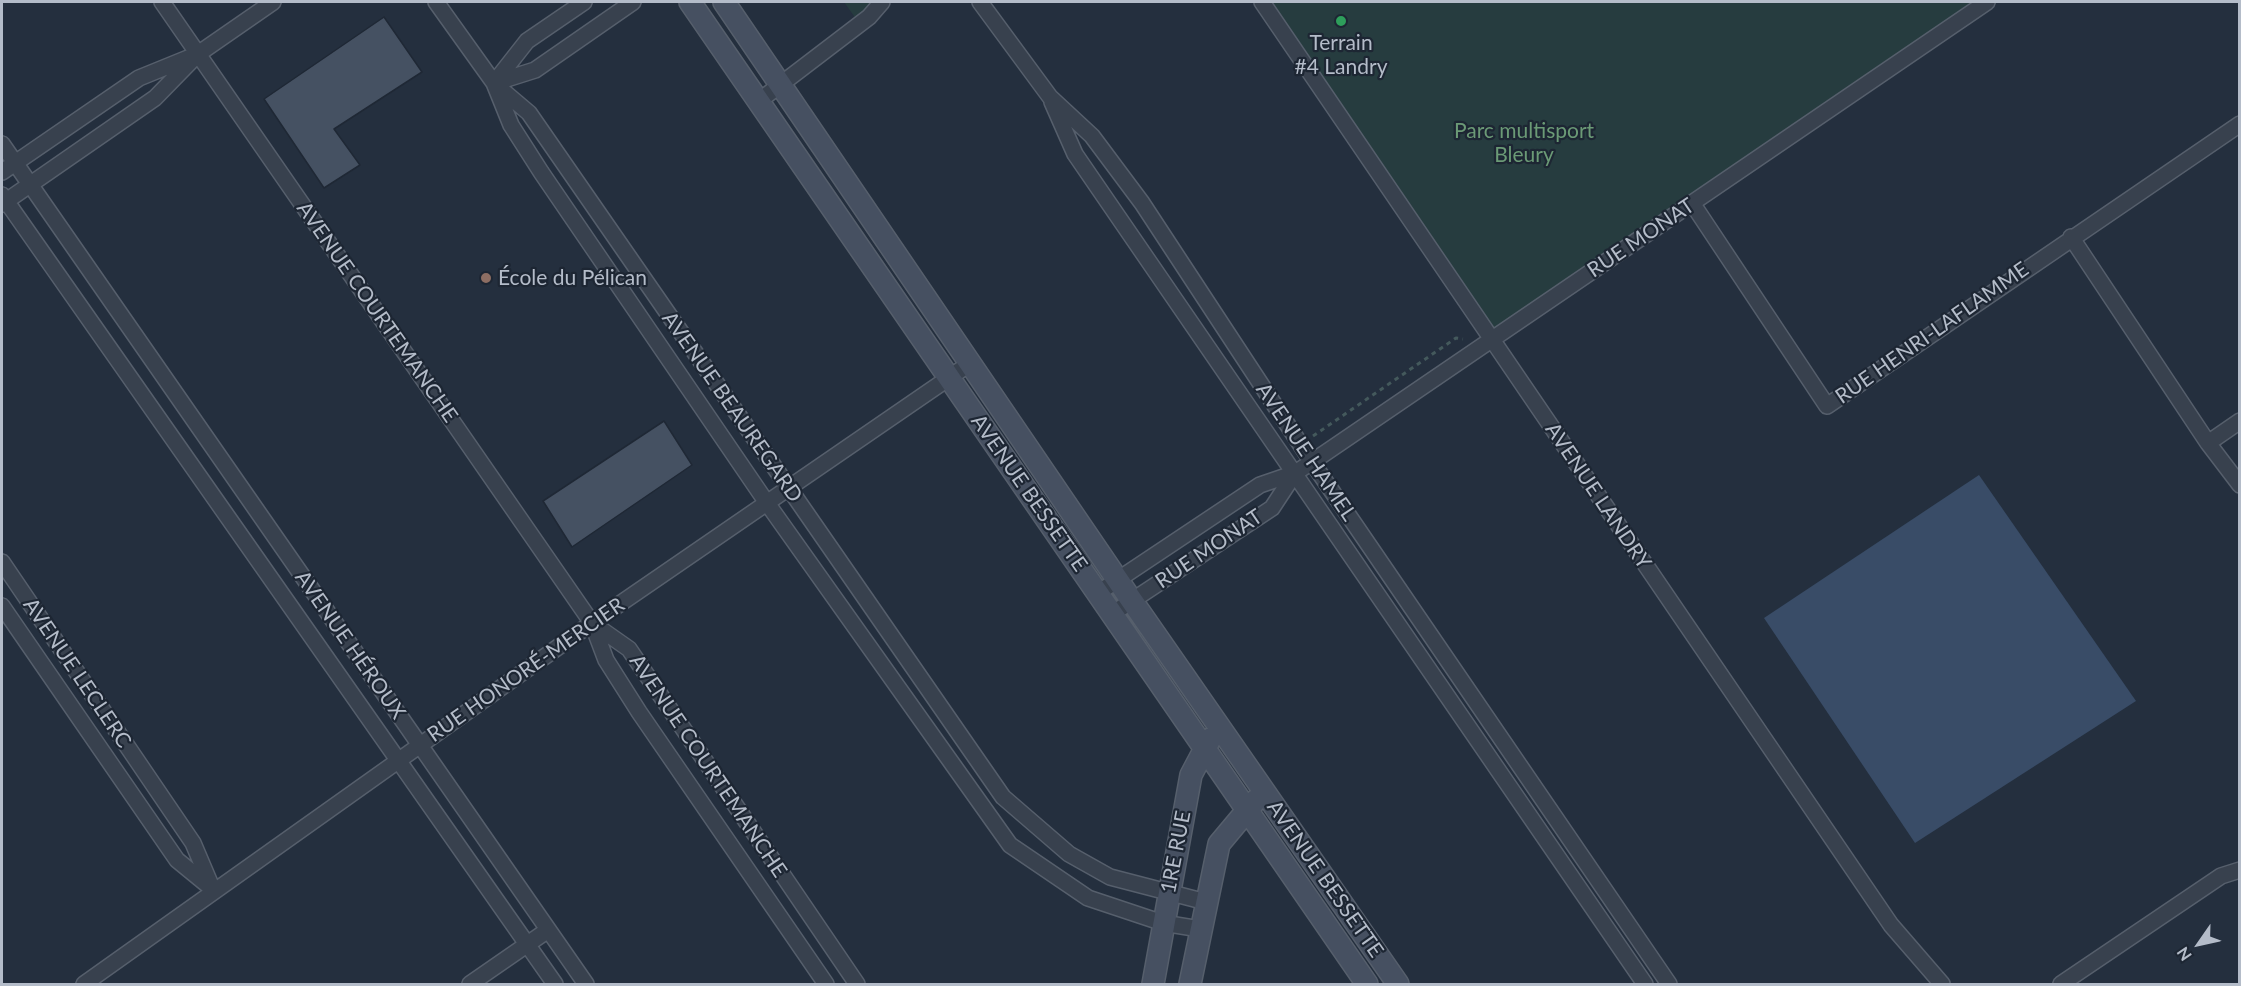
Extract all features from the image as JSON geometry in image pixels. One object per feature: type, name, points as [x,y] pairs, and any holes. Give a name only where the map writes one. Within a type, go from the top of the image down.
[{"type":"street","name":"AVENUE COURTEMANCHE","points":[[162,2],[592,623],[606,660],[826,984]]},
{"type":"street","points":[[3,200],[155,98],[198,54],[273,2]]},
{"type":"street","name":"AVENUE BEAUREGARD","points":[[436,2],[494,83],[511,125],[541,172],[767,503],[1010,845],[1088,898],[1163,923],[1200,929]]},
{"type":"street","points":[[494,83],[527,41],[584,2]]},
{"type":"street","points":[[494,83],[535,69],[633,2]]},
{"type":"street","name":"AVENUE BESSETTE","points":[[690,2],[1367,984]]},
{"type":"street","name":"AVENUE BESSETTE","points":[[724,2],[972,362],[1132,601],[1398,984]]},
{"type":"street","points":[[759,101],[869,17],[882,2]]},
{"type":"street","name":"AVENUE HAMEL","points":[[980,2],[1050,97],[1092,136],[1142,203],[1312,462],[1670,984]]},
{"type":"street","name":"AVENUE LANDRY","points":[[1262,2],[1892,925],[1942,984]]},
{"type":"street","name":"RUE MONAT","points":[[1098,593],[1260,485],[1295,473],[1312,462],[1987,2]]},
{"type":"street","points":[[2,172],[139,78],[198,54]]},
{"type":"street","name":"AVENUE BEAUREGARD","points":[[494,83],[530,113],[1003,797],[1069,854],[1110,877],[1206,902]]},
{"type":"street","name":"AVENUE HAMEL","points":[[1050,97],[1075,154],[1646,984]]},
{"type":"street","name":"RUE HENRI-LAFLAMME","points":[[1692,203],[1827,406],[2071,237],[2240,124]]},
{"type":"street","name":"AVENUE HÉROUX","points":[[2,144],[586,984]]},
{"type":"street","name":"AVENUE HÉROUX","points":[[3,200],[555,984]]},
{"type":"street","points":[[2071,237],[2208,443],[2240,485]]},
{"type":"street","name":"RUE HONORÉ-MERCIER","points":[[84,984],[213,890],[592,623],[972,362]]},
{"type":"street","points":[[2208,443],[2240,420]]},
{"type":"street","points":[[195,470],[217,453]]},
{"type":"street","name":"RUE MONAT","points":[[1112,614],[1272,508],[1295,473]]},
{"type":"street","name":"AVENUE LECLERC","points":[[2,562],[193,843],[213,890]]},
{"type":"street","name":"AVENUE LECLERC","points":[[2,606],[177,860],[213,890]]},
{"type":"street","name":"AVENUE COURTEMANCHE","points":[[592,623],[629,649],[857,984]]},
{"type":"street","name":"1RE RUE","points":[[1153,984],[1191,775],[1204,747],[1220,727]]},
{"type":"street","points":[[942,749],[962,738]]},
{"type":"street","name":"AVENUE LECLERC","points":[[113,767],[132,754]]},
{"type":"street","name":"1RE RUE","points":[[1190,984],[1219,844],[1264,791]]},
{"type":"street","points":[[1537,826],[1553,816]]},
{"type":"street","points":[[2061,984],[2221,876],[2240,870]]},
{"type":"street","name":"AVENUE COURTEMANCHE","points":[[772,905],[793,890]]},
{"type":"street","points":[[470,984],[548,930]]},
{"type":"green space","points":[[844,2],[885,2],[864,30]]},
{"type":"green space","name":"Parc multisport Bleury","points":[[1254,2],[1980,2],[1488,340]]},
{"type":"water","points":[[1979,475],[2136,701],[1915,843],[1764,618]]},
{"type":"building","points":[[384,17],[422,72],[334,129],[360,165],[324,188],[264,99]]},
{"type":"building","points":[[664,421],[692,465],[572,547],[543,501]]},
{"type":"place","name":"Terrain #4 Landry","points":[[1341,21]]},
{"type":"place","name":"École du Pélican","points":[[486,278]]}]
